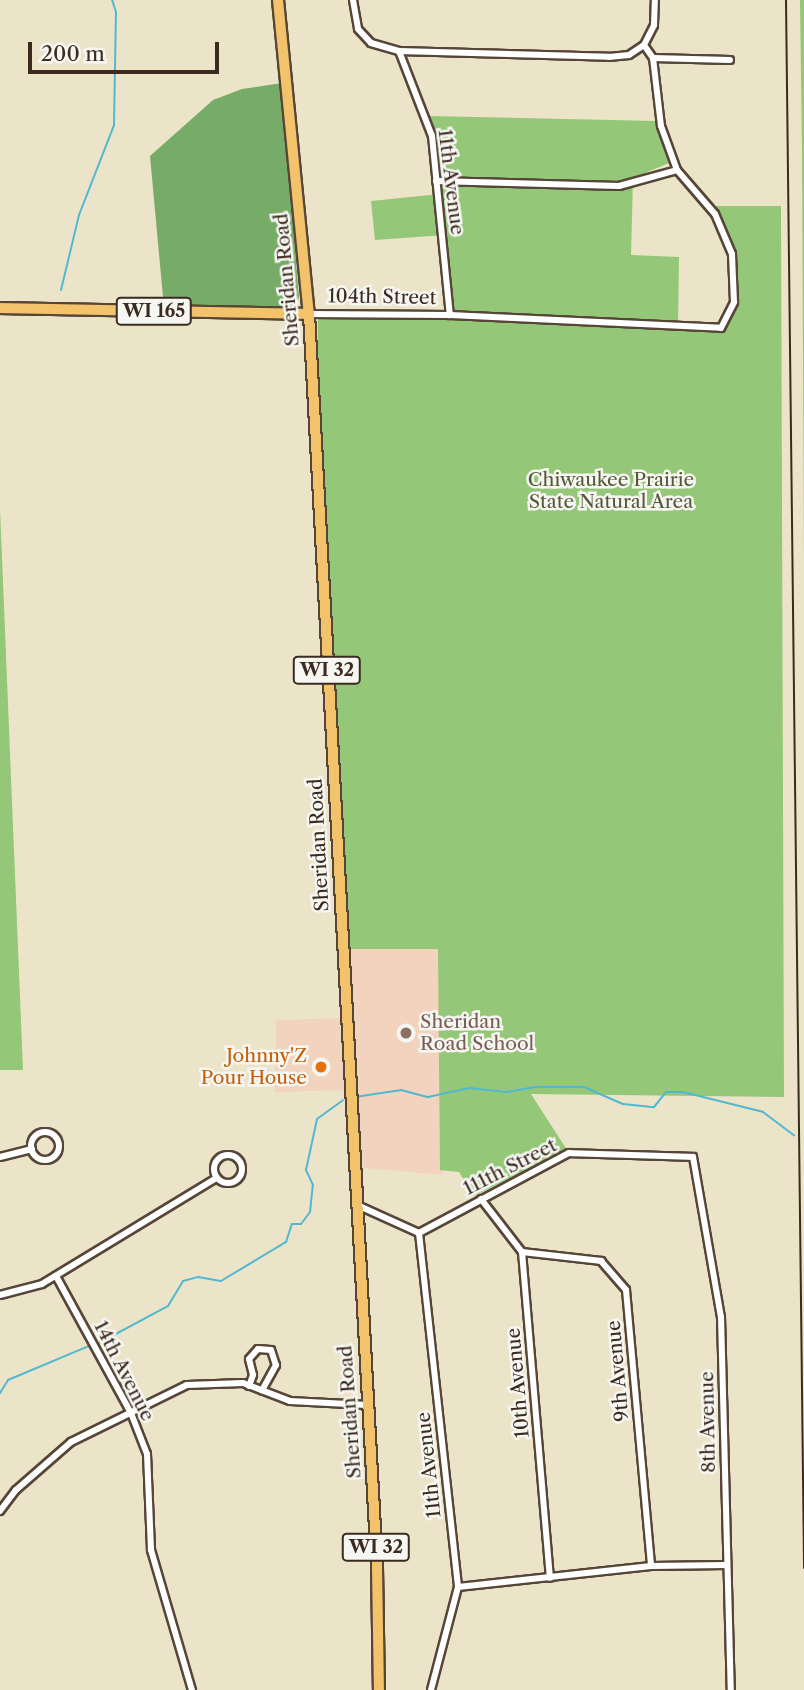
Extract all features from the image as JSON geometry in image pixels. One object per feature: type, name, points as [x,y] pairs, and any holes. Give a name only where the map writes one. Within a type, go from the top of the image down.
[{"type":"main road","name":"Sheridan Road","points":[[278,0],[309,314],[367,1405],[379,1690]]},
{"type":"main road","name":"104th Street","points":[[0,308],[309,314]]},
{"type":"street","points":[[353,0],[358,29],[371,43],[399,51],[609,57],[629,55],[644,45],[654,25],[655,0]]},
{"type":"street","points":[[436,181],[619,186],[677,170],[661,126],[653,58],[644,45]]},
{"type":"street","name":"11th Avenue","points":[[399,51],[432,136],[450,315]]},
{"type":"street","points":[[653,58],[730,60]]},
{"type":"street","name":"104th Street","points":[[309,314],[450,315],[721,328],[734,302],[726,232],[677,170]]},
{"type":"street","points":[[44,1133],[58,1143],[55,1156],[48,1160],[39,1159],[32,1149],[33,1140],[44,1133]]},
{"type":"street","points":[[0,1157],[32,1149]]},
{"type":"street","name":"111th Street","points":[[419,1233],[569,1153],[693,1157]]},
{"type":"street","points":[[221,1156],[239,1160],[242,1172],[237,1180],[224,1183],[216,1178],[214,1168],[221,1156]]},
{"type":"street","name":"8th Avenue","points":[[693,1157],[721,1317],[731,1690]]},
{"type":"street","points":[[0,1295],[42,1284],[216,1178]]},
{"type":"street","points":[[481,1199],[522,1252]]},
{"type":"street","points":[[355,1204],[419,1233]]},
{"type":"street","name":"11th Avenue","points":[[419,1233],[458,1587],[431,1690]]},
{"type":"street","name":"9th Avenue","points":[[522,1252],[601,1261],[626,1290],[651,1566]]},
{"type":"street","name":"10th Avenue","points":[[522,1252],[550,1578]]},
{"type":"street","name":"14th Avenue","points":[[56,1276],[131,1413],[147,1454],[151,1550],[192,1690]]},
{"type":"street","points":[[249,1386],[253,1375],[249,1359],[258,1349],[271,1350],[276,1365],[262,1391]]},
{"type":"street","points":[[0,1511],[16,1490],[71,1442],[187,1385],[249,1386],[290,1401],[367,1405]]},
{"type":"street","points":[[458,1587],[651,1566],[727,1564]]},
{"type":"shaded area","points":[[341,932],[438,949],[443,1175],[353,1167],[348,1090],[275,1092],[276,1020],[345,1018]]},
{"type":"green space","points":[[800,0],[804,0],[804,566],[802,149]]},
{"type":"green space","points":[[282,83],[299,298],[290,309],[164,308],[150,156],[213,100],[242,89]]},
{"type":"green space","name":"Chiwaukee Prairie State Natural Area","points":[[429,116],[656,121],[669,163],[633,178],[631,255],[679,257],[678,328],[723,328],[736,311],[731,240],[710,206],[781,206],[784,1097],[531,1094],[567,1150],[474,1196],[459,1172],[440,1170],[438,949],[345,949],[317,393],[318,317],[453,319],[445,235],[375,240],[371,201],[440,194]]},
{"type":"green space","points":[[0,509],[23,1070],[0,1070]]},
{"type":"waterway","points":[[61,290],[79,215],[114,125],[116,12],[112,0]]},
{"type":"waterway","points":[[355,1097],[401,1090],[428,1097],[469,1088],[507,1092],[534,1087],[584,1087],[623,1104],[654,1107],[666,1092],[683,1092],[763,1112],[794,1135]]},
{"type":"waterway","points":[[99,1343],[168,1306],[183,1281],[198,1277],[221,1281],[286,1242],[292,1224],[301,1224],[310,1212],[313,1185],[306,1170],[317,1119],[343,1100]]},
{"type":"waterway","points":[[0,1393],[8,1380],[89,1346]]},
{"type":"railway","points":[[786,0],[804,1568]]},
{"type":"place","name":"Sheridan Road School","points":[[406,1033]]},
{"type":"place","name":"Johnny'Z Pour House","points":[[321,1067]]}]
